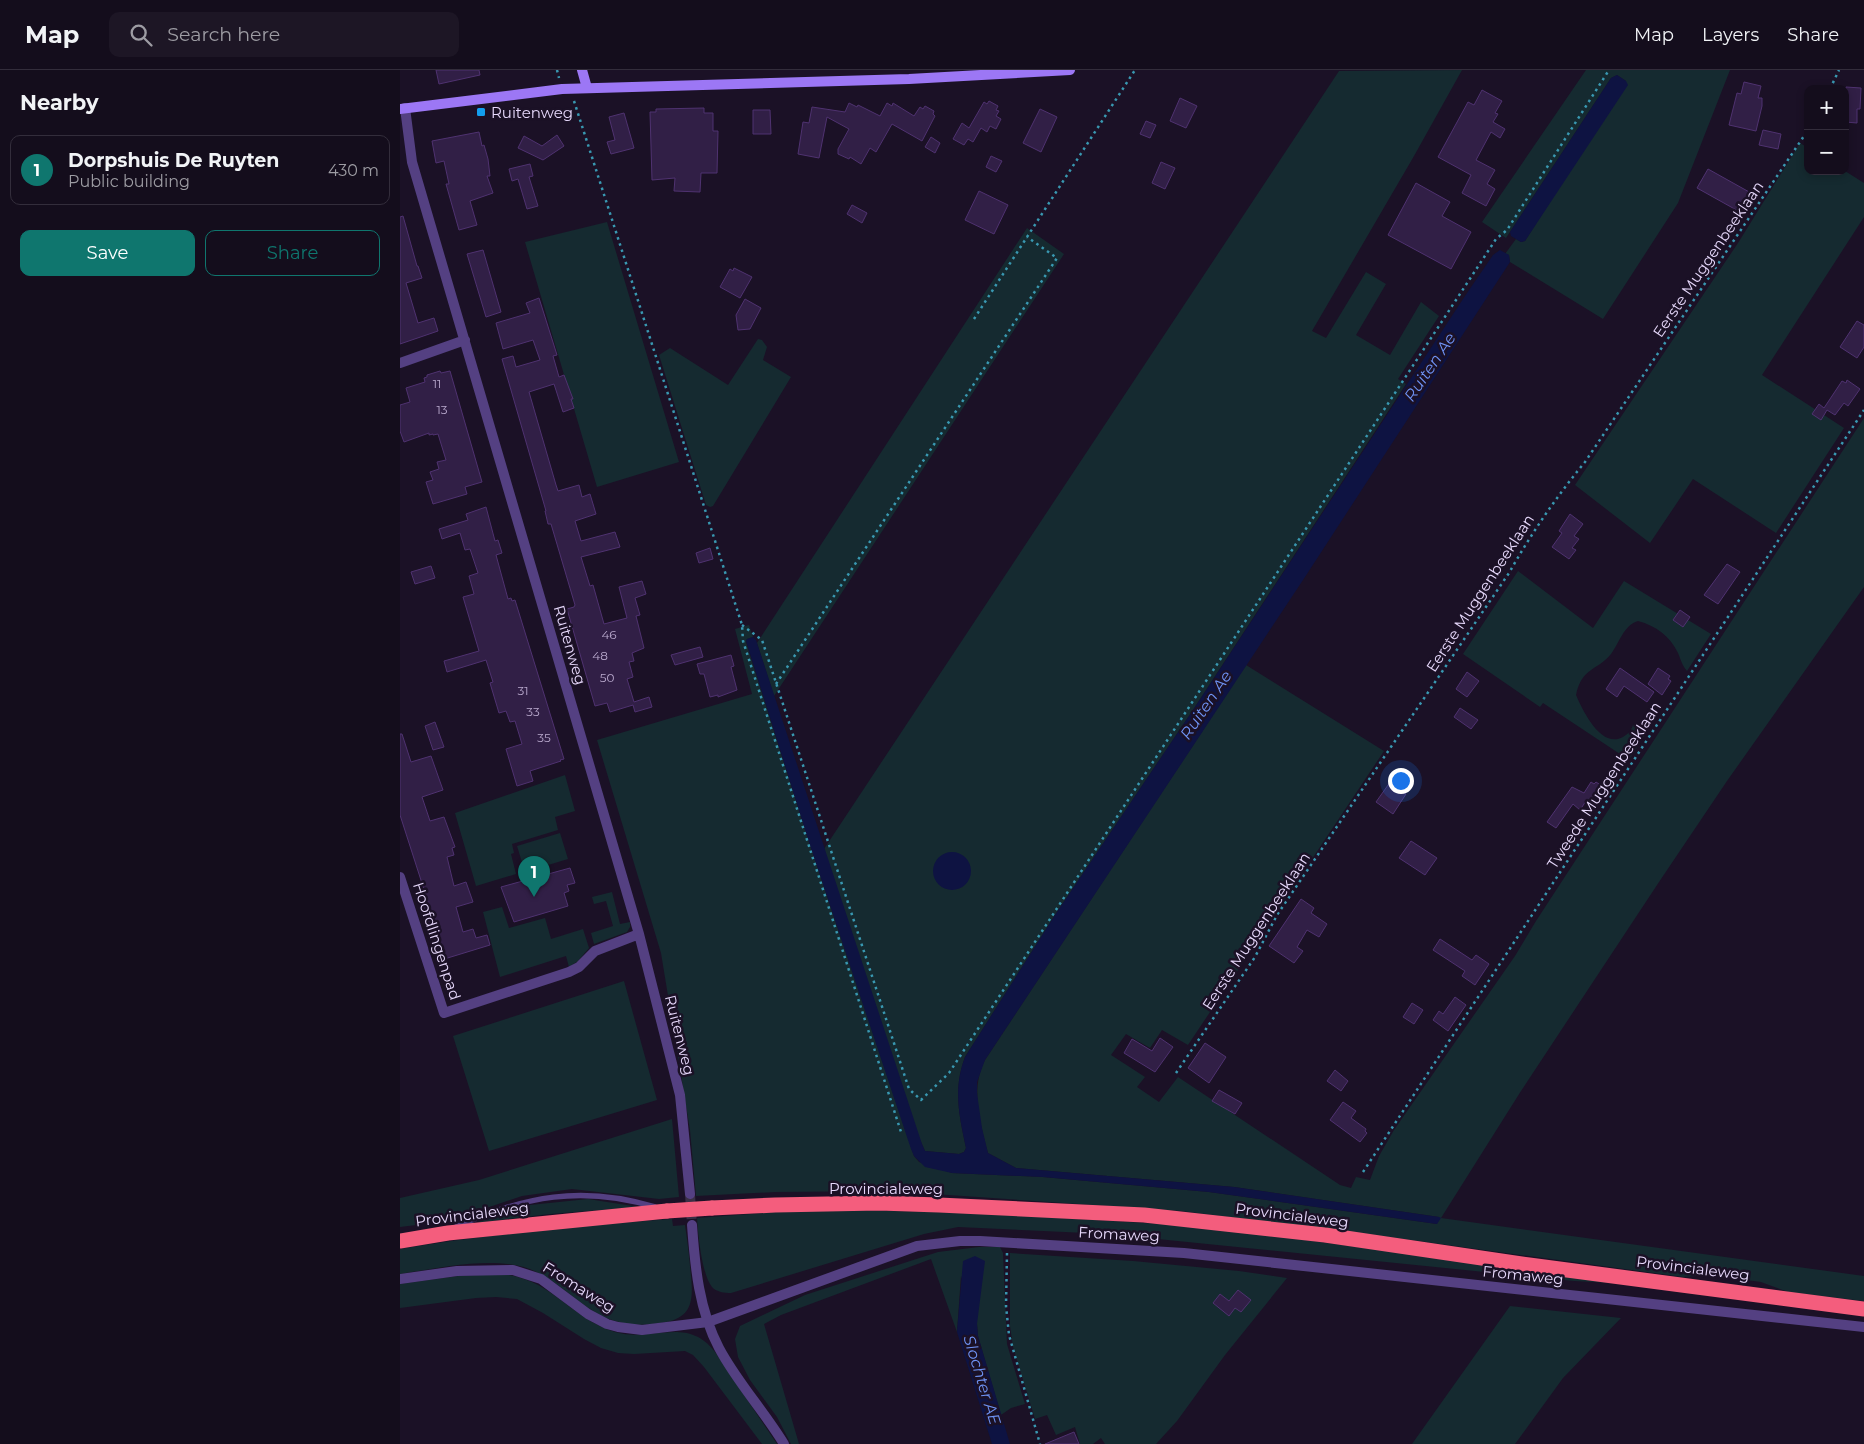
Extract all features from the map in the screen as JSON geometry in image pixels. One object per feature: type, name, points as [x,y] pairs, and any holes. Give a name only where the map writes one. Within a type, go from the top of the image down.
[{"type":"highway","name":"Provincialeweg","points":[[400,1241],[438,1235],[667,1211],[775,1205],[938,1204],[1144,1215],[1325,1235],[1529,1265],[1864,1308]]},
{"type":"main road","points":[[582,70],[587,88]]},
{"type":"main road","points":[[403,109],[562,89],[899,80],[1070,70]]},
{"type":"street","name":"Ruitenweg","points":[[403,109],[412,162],[466,340],[639,934],[680,1094],[690,1194]]},
{"type":"street","points":[[400,363],[466,340]]},
{"type":"street","name":"Hoofdlingenpad","points":[[400,877],[444,1012],[569,972],[579,967],[595,950],[639,934]]},
{"type":"street","points":[[692,1225],[696,1278],[713,1336],[725,1359],[784,1444]]},
{"type":"street","name":"Fromaweg","points":[[400,1279],[457,1270],[513,1270],[541,1279],[588,1314],[618,1327],[642,1330],[708,1322],[917,1246],[960,1241],[1008,1242],[1184,1253],[1864,1328]]},
{"type":"lane","points":[[438,1235],[474,1218],[511,1206],[532,1200],[581,1194],[633,1201],[667,1211]]},
{"type":"path","points":[[974,319],[1135,70]]},
{"type":"path","points":[[742,625],[762,640],[909,1089],[921,1100],[949,1073],[1490,248],[1507,230],[1609,70]]},
{"type":"path","points":[[1832,85],[1839,70]]},
{"type":"path","points":[[562,89],[575,102],[742,625],[743,641],[901,1132]]},
{"type":"path","name":"Eerste Muggenbeeklaan","points":[[1176,1073],[1255,956],[1277,915],[1509,573],[1523,547],[1558,495],[1584,462],[1804,136]]},
{"type":"path","points":[[776,684],[1057,258],[1027,237]]},
{"type":"path","name":"Tweede Muggenbeeklaan","points":[[1362,1172],[1864,410]]},
{"type":"path","points":[[1008,1242],[1006,1306],[1008,1335],[1040,1444]]},
{"type":"shaded area","points":[[1462,70],[1312,331],[1326,338],[1366,272],[1386,284],[1356,335],[1390,355],[1421,302],[1439,316],[1398,379],[1406,384],[1193,710],[1055,915],[965,1057],[958,1091],[959,1113],[966,1148],[964,1152],[959,1154],[925,1151],[917,1133],[824,849],[1339,71]]},
{"type":"shaded area","points":[[1586,70],[1730,70],[1678,203],[1603,319],[1510,262],[1509,255],[1505,254],[1516,239],[1521,242],[1525,241],[1626,81],[1617,75],[1611,78],[1506,238],[1482,222]]},
{"type":"shaded area","points":[[1800,143],[1804,146],[1804,175],[1849,174],[1864,183],[1864,217],[1762,375],[1844,428],[1776,533],[1693,479],[1650,543],[1575,485],[1738,243]]},
{"type":"shaded area","points":[[607,222],[679,462],[597,487],[525,242]]},
{"type":"shaded area","points":[[1027,228],[1064,254],[774,696],[757,643]]},
{"type":"shaded area","points":[[758,339],[762,340],[767,347],[763,360],[791,377],[713,506],[710,507],[706,505],[659,355],[670,348],[728,385]]},
{"type":"shaded area","points":[[1864,418],[1864,587],[1727,781],[1659,882],[1521,1091],[1441,1218],[1864,1276],[1864,1301],[1788,1292],[1761,1282],[1709,1275],[1683,1277],[1181,1211],[890,1191],[776,1192],[696,1196],[690,1130],[661,953],[597,740],[752,694],[735,629],[749,625],[753,637],[747,639],[746,642],[808,839],[914,1156],[919,1162],[952,1173],[1043,1177],[1209,1192],[1437,1224],[1439,1217],[1234,1187],[1016,1168],[988,1153],[981,1125],[977,1092],[981,1070],[985,1060],[1246,665],[1384,751],[1188,1045],[1162,1030],[1150,1048],[1126,1034],[1111,1055],[1145,1077],[1137,1087],[1159,1102],[1178,1077],[1340,1185],[1351,1188],[1356,1177],[1370,1180],[1379,1156],[1394,1130],[1515,956]]},
{"type":"shaded area","points":[[1518,571],[1593,628],[1624,581],[1711,634],[1687,671],[1675,647],[1667,637],[1651,626],[1638,621],[1625,630],[1611,654],[1590,670],[1582,679],[1576,695],[1588,718],[1600,733],[1607,738],[1615,739],[1626,735],[1633,725],[1637,724],[1649,729],[1629,760],[1543,703],[1540,707],[1463,654]]},
{"type":"shaded area","points":[[565,775],[575,811],[555,817],[558,830],[512,844],[514,853],[511,854],[516,874],[476,886],[455,813]]},
{"type":"shaded area","points":[[560,833],[568,859],[525,872],[517,846]]},
{"type":"shaded area","points":[[612,892],[620,924],[630,922],[630,927],[627,932],[594,944],[591,933],[613,926],[606,901],[594,904],[592,897]]},
{"type":"shaded area","points":[[502,907],[509,928],[545,918],[551,939],[583,929],[589,948],[578,961],[569,967],[566,956],[500,977],[483,912]]},
{"type":"shaded area","points":[[624,981],[657,1100],[489,1151],[453,1036]]},
{"type":"shaded area","points":[[672,1119],[679,1197],[659,1199],[572,1189],[522,1196],[448,1221],[400,1227],[400,1198],[479,1180]]},
{"type":"shaded area","points":[[588,1199],[639,1207],[550,1214],[476,1223],[503,1212],[530,1205]]},
{"type":"shaded area","points":[[851,1210],[978,1213],[1179,1225],[1260,1234],[1633,1284],[1574,1281],[1108,1234],[958,1227],[924,1234],[731,1293],[716,1290],[712,1287],[701,1254],[697,1218],[789,1211]]},
{"type":"shaded area","points":[[672,1219],[673,1226],[685,1225],[692,1296],[687,1311],[672,1321],[634,1325],[606,1318],[582,1304],[537,1272],[510,1264],[462,1264],[400,1274],[400,1249],[536,1231]]},
{"type":"shaded area","points":[[979,1247],[1000,1247],[1003,1253],[1007,1344],[1025,1404],[1011,1408],[1001,1415],[978,1336],[977,1324],[961,1276],[957,1332],[931,1259],[781,1315],[764,1324],[799,1444],[791,1444],[777,1417],[750,1380],[738,1357],[735,1339],[740,1326],[805,1295],[938,1252]]},
{"type":"shaded area","points":[[1010,1253],[1133,1261],[1239,1271],[1287,1278],[1225,1355],[1177,1421],[1156,1444],[1105,1444],[1101,1438],[1093,1444],[1080,1444],[1075,1427],[1056,1435],[1047,1415],[1035,1419],[1013,1347],[1010,1326]]},
{"type":"shaded area","points":[[503,1274],[520,1278],[549,1291],[586,1318],[599,1326],[615,1332],[642,1335],[681,1332],[693,1335],[704,1341],[715,1352],[777,1444],[762,1444],[704,1367],[693,1355],[685,1351],[634,1354],[618,1353],[601,1348],[517,1299],[476,1298],[400,1308],[400,1284],[458,1276]]},
{"type":"shaded area","points":[[1510,1306],[1621,1318],[1563,1378],[1515,1444],[1412,1444]]},
{"type":"water","points":[[1617,75],[1626,81],[1628,85],[1525,241],[1521,242],[1511,236],[1510,232],[1611,78]]},
{"type":"water","name":"Ruiten Ae","points":[[1500,250],[1509,255],[1510,262],[1305,577],[985,1060],[977,1082],[982,1128],[988,1153],[1016,1168],[1234,1187],[1441,1218],[1437,1224],[1209,1192],[1043,1177],[952,1173],[925,1167],[914,1156],[911,1149],[808,839],[746,641],[747,639],[753,637],[756,640],[922,1144],[925,1151],[959,1154],[964,1152],[966,1148],[959,1113],[958,1091],[965,1057],[1055,915],[1193,710],[1465,296],[1493,255]]},
{"type":"water","points":[[952,852],[965,858],[971,871],[965,884],[952,890],[939,884],[933,871],[939,858]]},
{"type":"water","name":"Slochter AE","points":[[975,1256],[985,1261],[977,1324],[978,1336],[1010,1444],[992,1444],[957,1332],[963,1261]]},
{"type":"building","points":[[436,70],[479,70],[480,75],[439,84]]},
{"type":"building","points":[[1744,82],[1761,86],[1758,98],[1762,98],[1762,106],[1756,131],[1729,125],[1737,93],[1741,94]]},
{"type":"building","points":[[1849,87],[1861,88],[1860,109],[1857,109],[1857,123],[1849,122]]},
{"type":"building","points":[[1482,90],[1502,101],[1495,113],[1498,114],[1493,122],[1505,129],[1500,138],[1491,132],[1476,160],[1495,170],[1487,184],[1495,189],[1486,206],[1462,193],[1471,175],[1438,157],[1468,102],[1474,105]]},
{"type":"building","points":[[1180,98],[1197,106],[1186,128],[1170,121]]},
{"type":"building","points":[[989,101],[998,106],[996,110],[999,111],[996,116],[1001,119],[996,129],[990,126],[987,132],[981,128],[973,142],[968,139],[964,145],[953,139],[962,123],[969,128],[984,102],[987,104]]},
{"type":"building","points":[[849,103],[857,107],[858,105],[880,116],[887,103],[892,106],[893,103],[914,116],[920,107],[923,109],[925,106],[934,111],[933,114],[935,116],[922,141],[892,124],[876,152],[870,148],[861,164],[850,157],[849,159],[838,154],[838,149],[849,129],[827,117],[819,158],[798,154],[803,122],[809,123],[812,107],[845,112]]},
{"type":"building","points":[[704,108],[704,113],[713,113],[713,131],[718,131],[717,173],[701,173],[700,192],[674,191],[675,178],[652,180],[650,112],[656,112],[656,109]]},
{"type":"building","points":[[1040,109],[1057,117],[1041,152],[1023,143]]},
{"type":"building","points":[[753,110],[770,110],[771,134],[753,134]]},
{"type":"building","points":[[624,113],[634,148],[611,154],[607,142],[615,140],[609,117]]},
{"type":"building","points":[[1146,121],[1156,125],[1150,138],[1140,134]]},
{"type":"building","points":[[1763,130],[1781,134],[1778,149],[1759,145]]},
{"type":"building","points":[[479,132],[482,146],[484,145],[488,159],[490,176],[487,176],[493,193],[470,201],[477,225],[459,230],[446,184],[449,184],[444,161],[436,163],[432,141]]},
{"type":"building","points":[[557,135],[564,146],[543,160],[518,148],[524,136],[542,146]]},
{"type":"building","points":[[931,137],[940,143],[935,153],[925,147]]},
{"type":"building","points":[[991,156],[1002,161],[996,172],[986,167]]},
{"type":"building","points":[[1161,162],[1175,168],[1165,189],[1152,183]]},
{"type":"building","points":[[530,164],[533,176],[529,177],[538,206],[527,209],[518,179],[512,181],[509,169]]},
{"type":"building","points":[[1708,169],[1751,193],[1740,212],[1697,188]]},
{"type":"building","points":[[1416,183],[1450,202],[1442,216],[1471,232],[1451,269],[1388,235]]},
{"type":"building","points":[[979,191],[1008,205],[994,234],[965,220]]},
{"type":"building","points":[[852,205],[867,213],[862,223],[847,214]]},
{"type":"building","points":[[403,216],[422,278],[406,283],[418,323],[434,318],[438,331],[400,344],[400,217]]},
{"type":"building","points":[[483,250],[501,312],[486,317],[467,254]]},
{"type":"building","points":[[734,268],[752,277],[740,298],[720,287],[730,269],[733,271]]},
{"type":"building","points":[[539,298],[557,355],[553,356],[559,377],[564,375],[573,399],[571,399],[574,408],[563,412],[554,384],[529,392],[556,485],[558,491],[579,485],[582,497],[590,494],[596,514],[575,521],[581,541],[615,532],[620,547],[581,557],[590,586],[593,585],[604,624],[627,618],[619,587],[642,581],[646,594],[635,598],[640,615],[636,616],[644,648],[632,653],[634,661],[629,662],[633,677],[627,679],[634,702],[649,697],[652,707],[635,712],[633,705],[610,712],[607,703],[595,706],[567,609],[575,605],[551,524],[548,524],[546,511],[502,359],[513,356],[516,367],[540,360],[533,340],[503,349],[496,323],[530,313],[526,303]]},
{"type":"building","points":[[745,299],[761,308],[750,329],[738,330],[736,315]]},
{"type":"building","points":[[1857,321],[1864,325],[1864,347],[1857,358],[1840,347]]},
{"type":"building","points":[[440,371],[441,373],[450,371],[482,482],[465,487],[467,494],[433,504],[426,482],[433,480],[430,472],[439,469],[437,462],[446,460],[438,434],[429,435],[429,433],[404,442],[400,431],[400,405],[410,402],[406,388],[425,382],[424,378],[427,375]]},
{"type":"building","points":[[1847,380],[1860,389],[1848,406],[1844,403],[1835,415],[1827,410],[1821,420],[1812,414],[1819,404],[1824,408],[1842,381],[1846,383]]},
{"type":"building","points":[[486,507],[495,541],[498,540],[502,553],[496,555],[508,599],[515,600],[564,759],[530,771],[533,781],[517,786],[506,749],[522,744],[515,721],[510,722],[506,711],[499,713],[490,683],[493,682],[486,660],[447,672],[444,661],[479,651],[463,597],[474,594],[469,576],[478,573],[470,549],[465,550],[460,533],[442,539],[439,529],[468,520],[466,514]]},
{"type":"building","points":[[1570,514],[1583,524],[1574,536],[1579,539],[1572,548],[1576,550],[1569,559],[1552,547],[1562,533],[1559,531]]},
{"type":"building","points":[[710,548],[713,559],[699,563],[696,553]]},
{"type":"building","points":[[1727,564],[1740,572],[1718,604],[1704,595]]},
{"type":"building","points":[[431,566],[435,578],[415,584],[411,572]]},
{"type":"building","points":[[1680,610],[1690,617],[1683,627],[1673,620]]},
{"type":"building","points":[[700,647],[703,657],[675,665],[671,655]]},
{"type":"building","points":[[731,655],[734,666],[731,667],[737,690],[718,697],[718,695],[710,697],[704,674],[700,674],[697,664]]},
{"type":"building","points":[[1620,668],[1654,692],[1647,702],[1624,686],[1617,697],[1606,689]]},
{"type":"building","points":[[1658,668],[1670,676],[1668,679],[1671,681],[1662,695],[1648,684]]},
{"type":"building","points":[[1467,672],[1479,681],[1467,697],[1456,689]]},
{"type":"building","points":[[1460,708],[1478,720],[1471,729],[1454,717]]},
{"type":"building","points":[[435,722],[444,747],[433,750],[425,726]]},
{"type":"building","points":[[400,734],[402,734],[411,762],[431,756],[443,790],[422,797],[430,821],[444,817],[455,847],[452,848],[454,855],[447,857],[454,886],[466,882],[473,902],[456,907],[463,932],[473,929],[476,938],[487,935],[490,945],[441,960],[423,904],[428,902],[400,815]]},
{"type":"building","points":[[1398,771],[1410,779],[1402,792],[1406,794],[1393,814],[1376,802]]},
{"type":"building","points":[[1591,782],[1594,784],[1596,782],[1605,788],[1603,790],[1606,792],[1596,808],[1586,801],[1580,810],[1573,804],[1556,828],[1547,822],[1572,787],[1584,793]]},
{"type":"building","points":[[1411,841],[1437,858],[1425,875],[1399,858]]},
{"type":"building","points":[[570,868],[575,883],[567,885],[569,891],[564,893],[568,906],[514,922],[501,887]]},
{"type":"building","points":[[1301,899],[1314,908],[1311,913],[1327,924],[1319,937],[1307,930],[1297,947],[1303,951],[1294,963],[1269,946]]},
{"type":"building","points":[[1440,939],[1472,960],[1476,955],[1489,964],[1475,985],[1462,976],[1465,971],[1433,950]]},
{"type":"building","points":[[1455,997],[1466,1005],[1448,1031],[1433,1020],[1439,1011],[1443,1014]]},
{"type":"building","points":[[1412,1003],[1423,1010],[1414,1024],[1403,1017]]},
{"type":"building","points":[[1160,1038],[1173,1047],[1155,1072],[1124,1053],[1132,1039],[1152,1051]]},
{"type":"building","points":[[1205,1043],[1226,1057],[1209,1083],[1188,1068]]},
{"type":"building","points":[[1335,1070],[1348,1081],[1341,1091],[1327,1081]]},
{"type":"building","points":[[1219,1090],[1242,1103],[1235,1114],[1212,1101]]},
{"type":"building","points":[[1343,1102],[1356,1111],[1351,1118],[1366,1129],[1367,1133],[1360,1142],[1330,1120]]},
{"type":"building","points":[[1238,1290],[1251,1300],[1241,1312],[1235,1308],[1229,1316],[1213,1303],[1220,1294],[1229,1301]]},
{"type":"building","points":[[1074,1432],[1079,1444],[1045,1444]]},
{"type":"tunnel","points":[[690,1194],[692,1225]]},
{"type":"place","name":"Ruitenweg","points":[[481,112]]},
{"type":"place","name":"Dorpshuis De Ruyten","points":[[534,897]]}]
